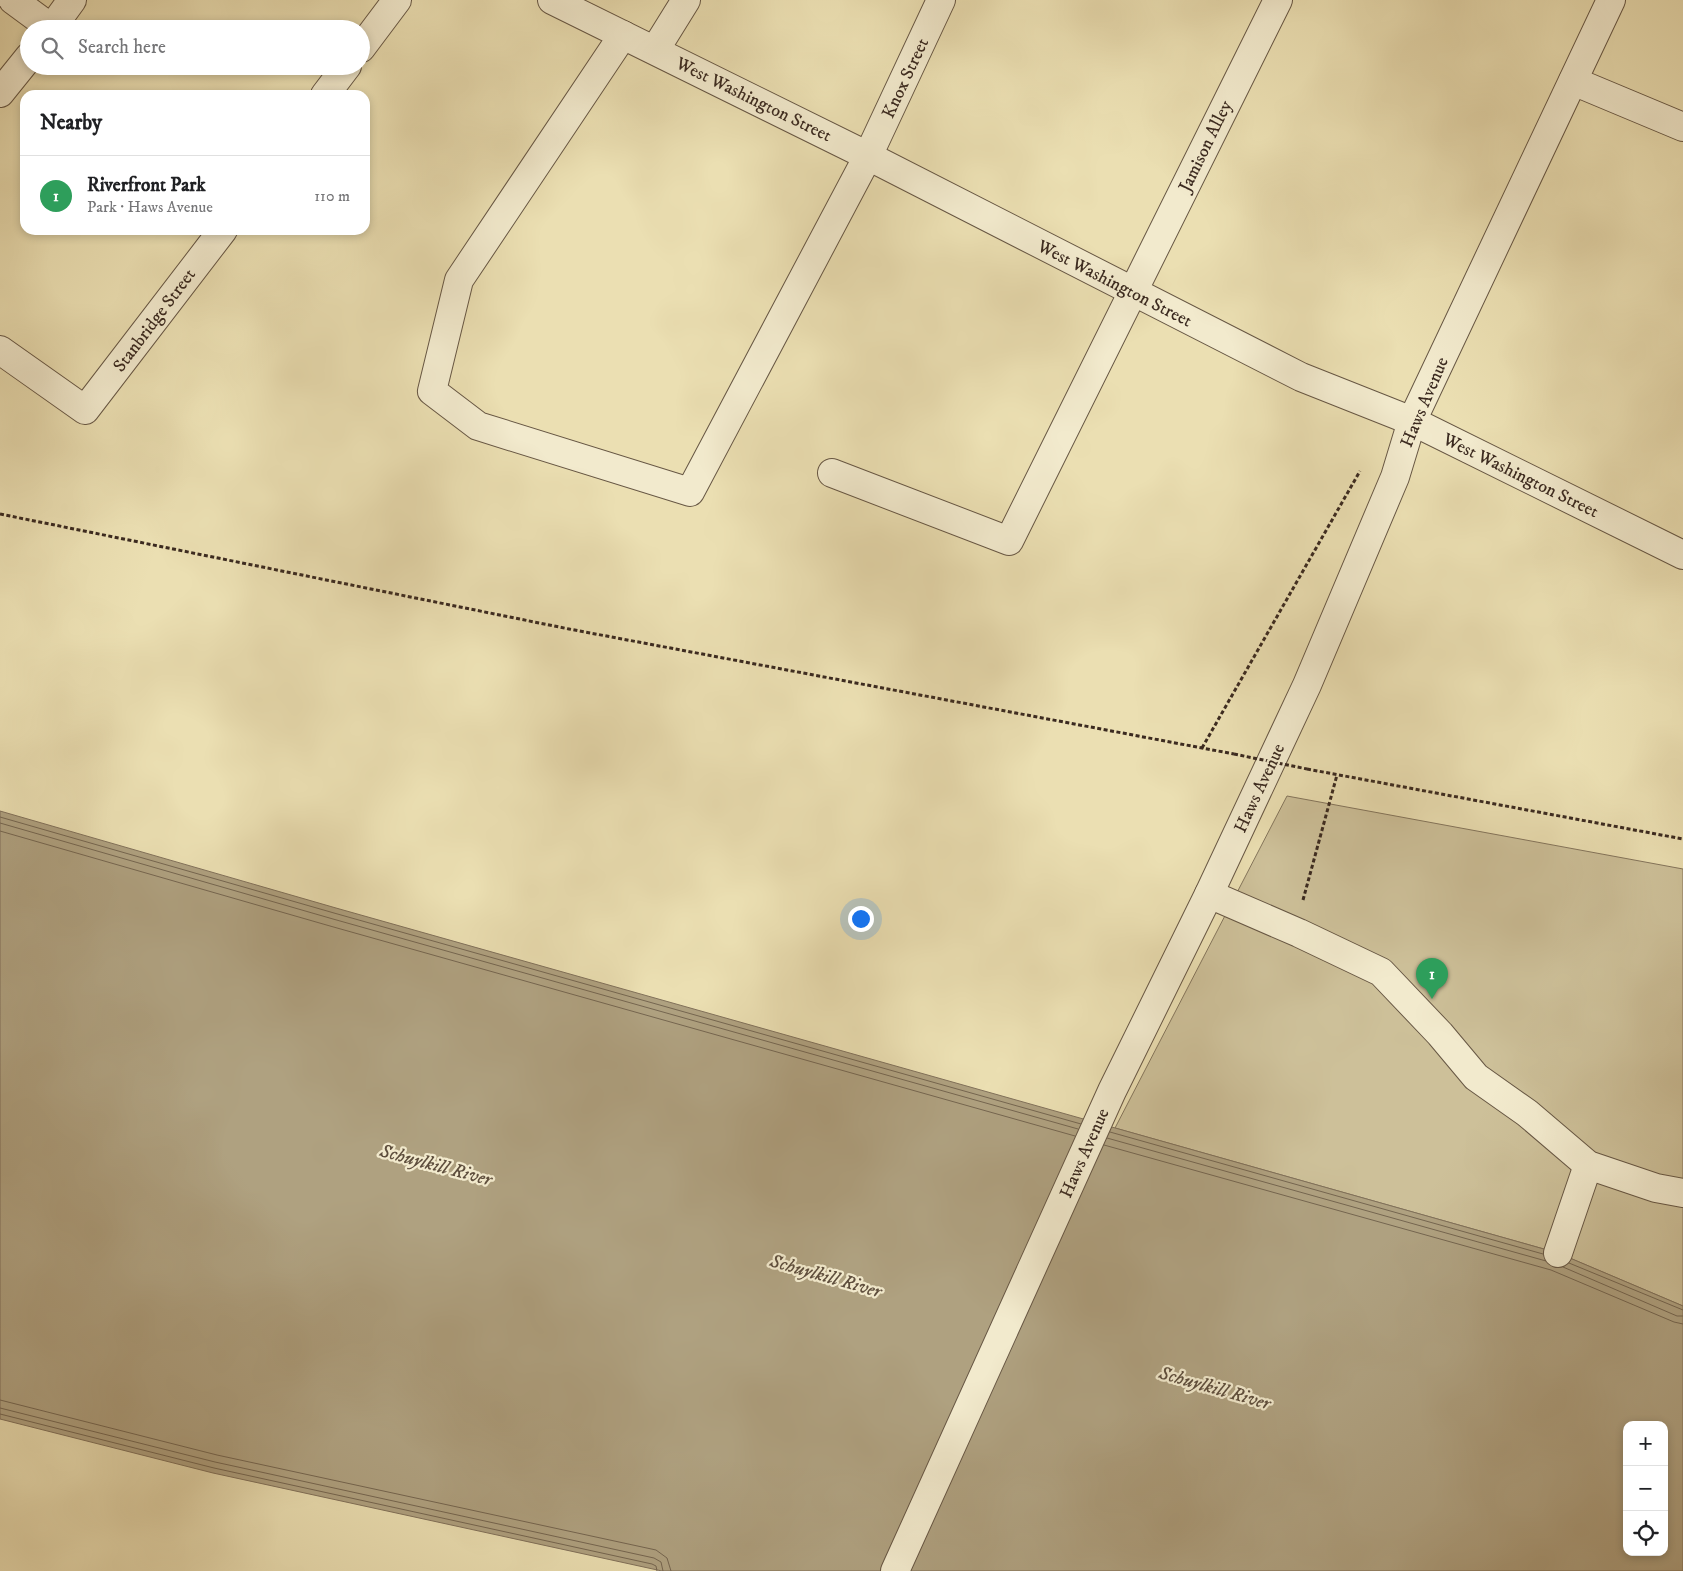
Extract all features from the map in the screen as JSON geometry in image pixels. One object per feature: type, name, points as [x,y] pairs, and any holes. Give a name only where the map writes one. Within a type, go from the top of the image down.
[{"type":"street","points":[[13,0],[39,20]]},
{"type":"street","points":[[58,20],[72,0]]},
{"type":"street","points":[[370,36],[397,0]]},
{"type":"street","name":"West Washington Street","points":[[552,0],[868,156],[1301,377],[1412,422],[1683,555]]},
{"type":"street","points":[[655,50],[686,0]]},
{"type":"street","name":"Knox Street","points":[[624,35],[459,280],[432,391],[478,426],[690,492],[868,156],[941,0]]},
{"type":"street","name":"Jamison Alley","points":[[832,473],[1009,541],[1278,0]]},
{"type":"street","name":"Haws Avenue","points":[[895,1571],[1104,1109],[1209,894],[1307,685],[1395,477],[1412,422],[1611,0]]},
{"type":"street","points":[[0,93],[20,68]]},
{"type":"street","points":[[329,90],[340,75]]},
{"type":"street","points":[[1573,81],[1683,127]]},
{"type":"street","name":"Stanbridge Street","points":[[0,350],[86,410],[218,235]]},
{"type":"street","points":[[1209,894],[1299,933],[1381,972],[1440,1034],[1476,1076],[1526,1113],[1588,1165],[1656,1188],[1683,1193]]},
{"type":"street","points":[[1558,1253],[1588,1165]]},
{"type":"path","points":[[1202,748],[1362,467]]},
{"type":"path","points":[[0,514],[559,627],[1683,839]]},
{"type":"path","points":[[1305,892],[1337,775]]},
{"type":"shaded area","points":[[1287,796],[1683,869],[1683,1306],[1558,1253],[1115,1128]]},
{"type":"water","name":"Schuylkill River","points":[[0,811],[336,908],[1558,1253],[1683,1306],[1683,1571],[662,1571],[213,1473],[0,1419]]},
{"type":"place","name":"Riverfront Park","points":[[1432,999]]}]
